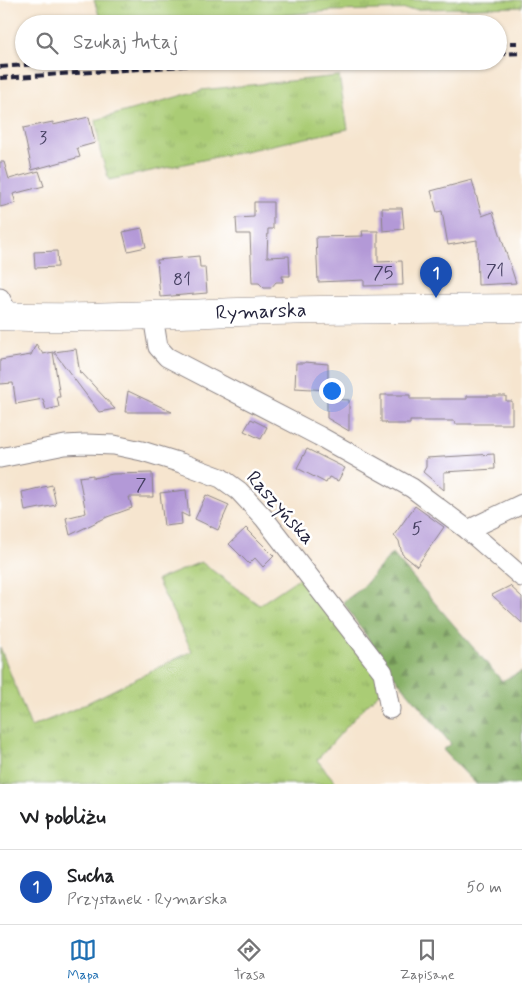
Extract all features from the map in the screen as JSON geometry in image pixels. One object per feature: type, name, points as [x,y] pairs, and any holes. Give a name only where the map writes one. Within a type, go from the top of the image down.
[{"type":"main road","name":"Rymarska","points":[[2,310],[45,318],[272,311],[522,308]]},
{"type":"street","points":[[153,316],[158,347],[167,358],[412,488],[468,530],[522,577]]},
{"type":"street","name":"Raszyńska","points":[[0,458],[65,445],[114,445],[181,463],[210,473],[226,482],[247,499],[264,518],[383,672],[390,709]]},
{"type":"street","points":[[468,530],[522,504]]},
{"type":"green space","points":[[94,0],[522,0],[522,7],[331,11],[285,15],[99,15]]},
{"type":"green space","points":[[339,76],[348,129],[109,180],[100,151],[96,120],[201,90]]},
{"type":"green space","points":[[392,553],[502,681],[522,671],[522,784],[476,784],[443,750],[451,744],[390,671],[343,602],[362,588]]},
{"type":"green space","points":[[201,562],[259,605],[302,576],[381,678],[381,691],[317,760],[337,784],[0,784],[0,647],[31,727],[77,708],[192,651],[157,580]]},
{"type":"building","points":[[89,117],[95,143],[77,148],[80,157],[32,170],[23,128],[53,122],[53,125]]},
{"type":"building","points":[[0,162],[4,162],[9,179],[39,171],[44,186],[13,194],[16,203],[0,207]]},
{"type":"building","points":[[472,180],[482,216],[493,212],[516,283],[478,285],[477,240],[448,245],[442,211],[437,212],[431,191]]},
{"type":"building","points":[[254,202],[273,202],[273,229],[268,229],[267,257],[289,256],[290,276],[282,276],[283,282],[276,282],[271,288],[264,288],[259,283],[252,283],[250,234],[237,234],[236,218],[254,217]]},
{"type":"building","points":[[382,208],[402,208],[404,229],[383,231]]},
{"type":"building","points":[[142,228],[146,247],[128,251],[123,232]]},
{"type":"building","points":[[362,231],[378,231],[378,262],[402,261],[403,285],[364,286],[364,280],[318,282],[316,237],[363,236]]},
{"type":"building","points":[[57,251],[58,267],[35,268],[34,252]]},
{"type":"building","points":[[199,256],[200,267],[205,267],[207,293],[160,297],[157,260]]},
{"type":"building","points":[[36,344],[43,354],[53,352],[60,397],[57,397],[59,407],[46,410],[43,399],[16,404],[13,383],[0,384],[0,360],[31,355]]},
{"type":"building","points":[[76,349],[80,374],[82,373],[115,409],[99,412],[54,352]]},
{"type":"building","points":[[296,363],[328,364],[328,390],[295,388]]},
{"type":"building","points":[[128,391],[172,412],[125,412]]},
{"type":"building","points":[[381,395],[410,395],[410,399],[467,399],[467,396],[506,396],[506,401],[512,401],[512,424],[455,424],[455,421],[410,421],[410,424],[386,424],[386,422],[381,422]]},
{"type":"building","points":[[327,399],[349,400],[349,431],[327,418]]},
{"type":"building","points":[[251,419],[267,427],[261,439],[244,431]]},
{"type":"building","points":[[307,449],[345,468],[338,481],[329,477],[326,483],[297,468]]},
{"type":"building","points":[[494,454],[495,469],[444,472],[444,490],[423,472],[426,467],[426,458]]},
{"type":"building","points":[[152,473],[153,497],[129,497],[132,508],[107,517],[70,535],[66,518],[86,513],[79,477],[93,475],[93,478],[113,474]]},
{"type":"building","points":[[52,485],[56,505],[25,511],[22,492]]},
{"type":"building","points":[[186,490],[189,517],[181,513],[182,524],[164,526],[160,493]]},
{"type":"building","points":[[206,495],[229,505],[218,530],[195,519]]},
{"type":"building","points":[[415,506],[444,527],[417,566],[402,554],[399,541],[394,535]]},
{"type":"building","points":[[246,528],[274,556],[263,567],[255,558],[249,564],[229,544]]},
{"type":"building","points":[[510,586],[522,597],[522,623],[492,595]]},
{"type":"railway","points":[[507,43],[522,43]]},
{"type":"railway","points":[[507,54],[522,53]]},
{"type":"railway","points":[[0,67],[15,66]]},
{"type":"railway","points":[[0,78],[123,70]]},
{"type":"place","name":"Sucha","points":[[436,298]]}]
